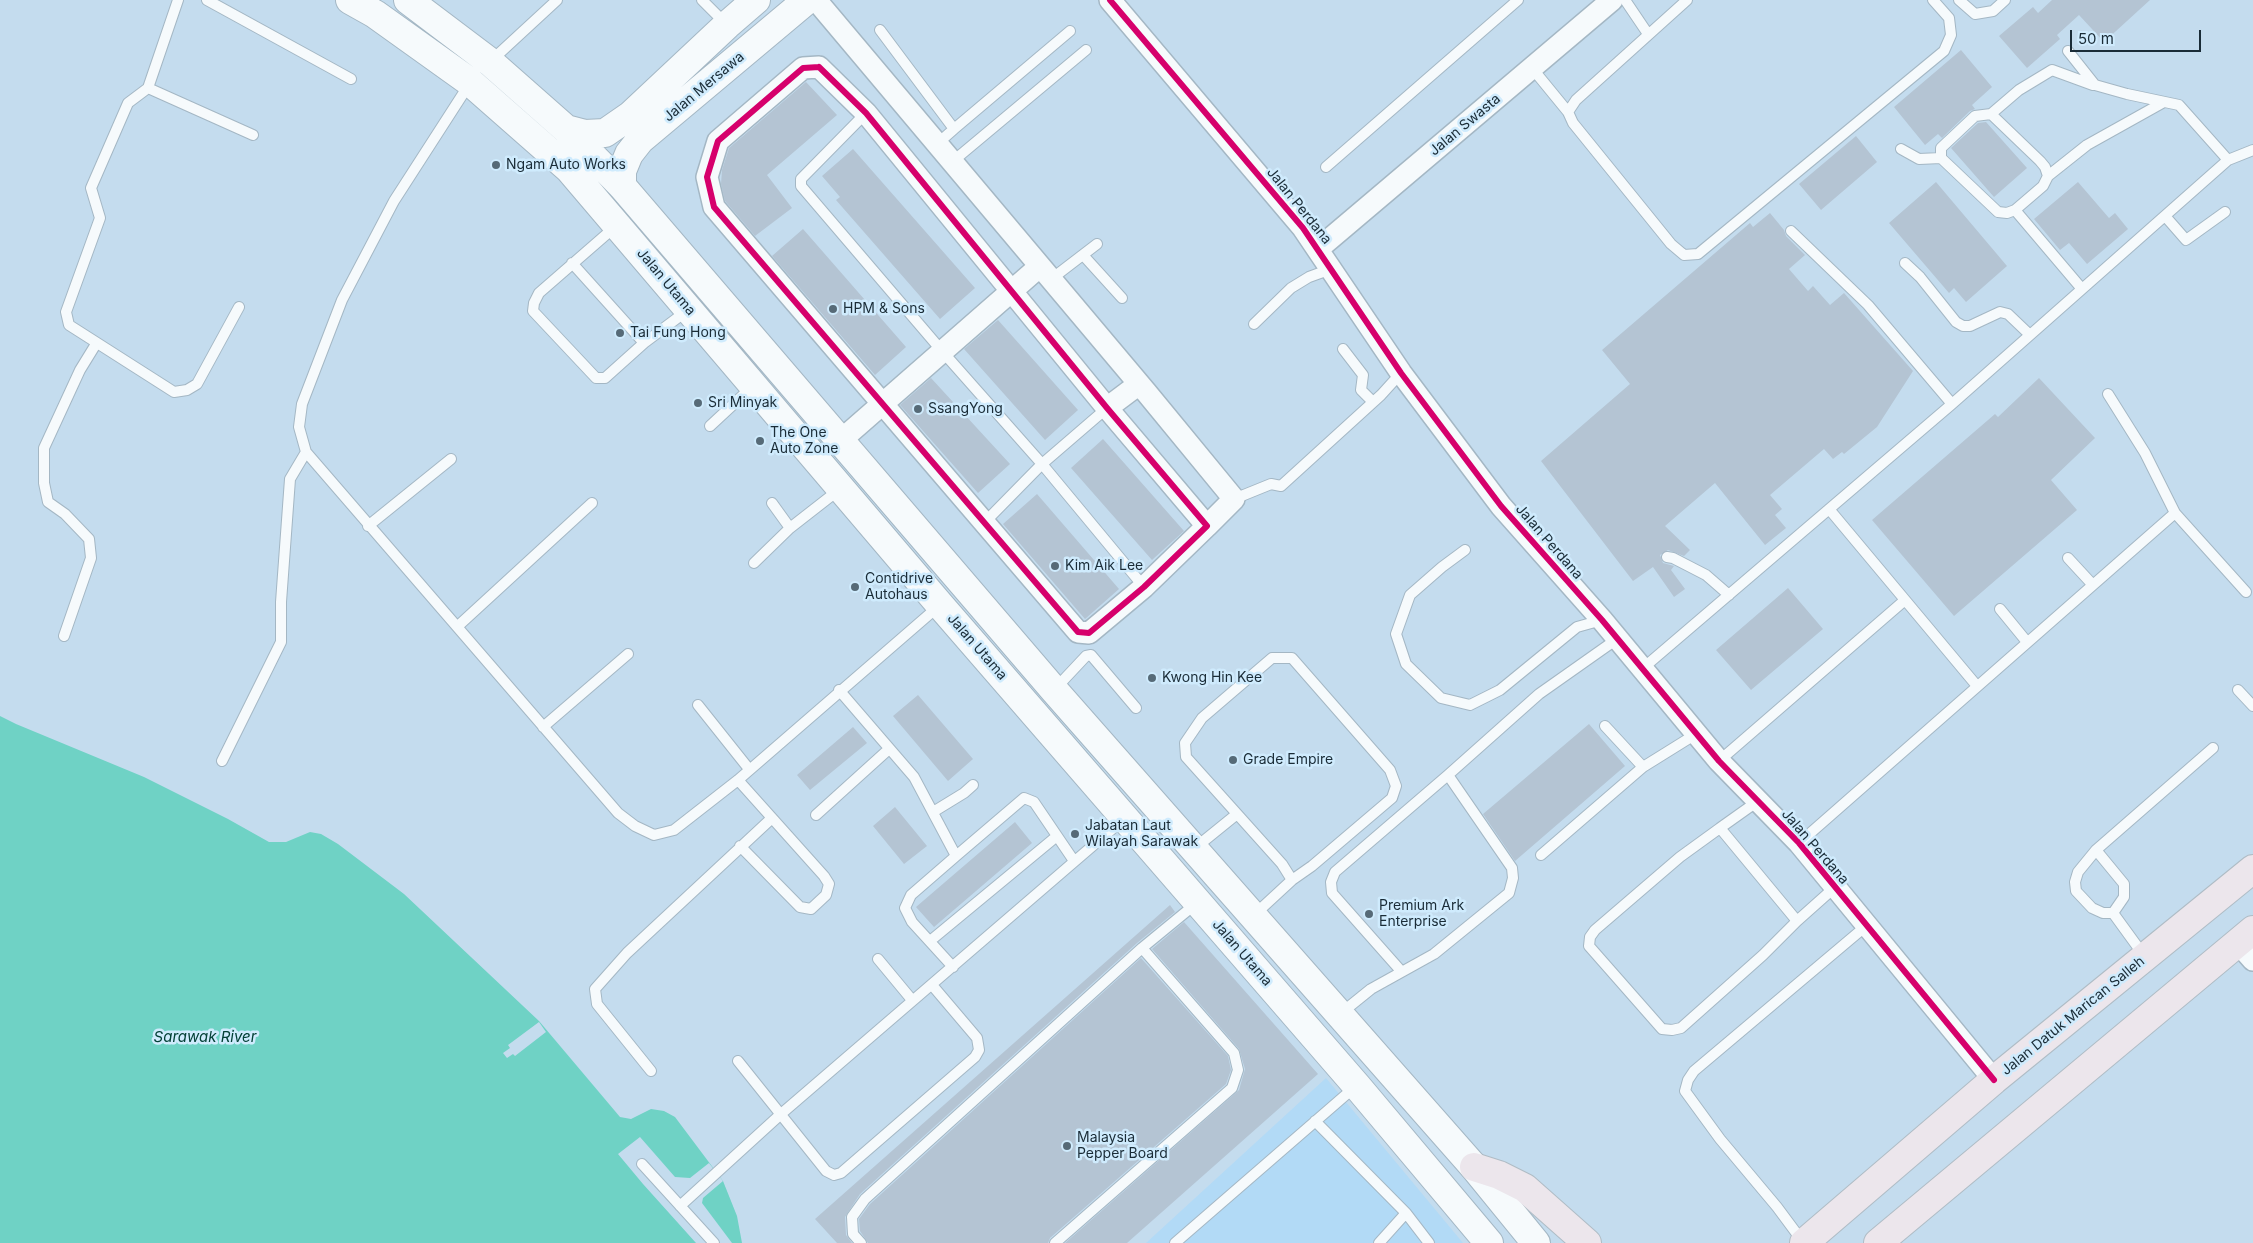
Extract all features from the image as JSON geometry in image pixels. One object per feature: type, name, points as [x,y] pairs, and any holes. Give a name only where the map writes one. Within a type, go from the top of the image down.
[{"type":"highway","name":"Jalan Datuk Marican Salleh","points":[[1803,1243],[1994,1080],[2253,869]]},
{"type":"highway","points":[[1878,1243],[2248,944]]},
{"type":"highway","points":[[1474,1166],[1499,1175],[1525,1188],[1587,1243]]},
{"type":"main road","name":"Jalan Utama","points":[[350,0],[375,14],[470,82],[569,169],[618,224],[940,605],[1357,1086],[1489,1243]]},
{"type":"main road","name":"Jalan Utama","points":[[408,0],[490,62],[566,129],[622,186],[1054,690],[1474,1166],[1536,1243]]},
{"type":"main road","name":"Jalan Mersawa","points":[[566,129],[585,134],[605,133],[631,115],[756,0]]},
{"type":"main road","name":"Jalan Mersawa","points":[[622,186],[622,171],[629,154],[640,140],[806,0]]},
{"type":"street","points":[[816,0],[1234,499],[1207,526],[1144,587],[1089,633],[1078,632],[883,402],[714,207],[707,177],[718,141],[804,68],[819,67],[866,113],[1107,408],[1207,526]]},
{"type":"street","name":"Jalan Perdana","points":[[1110,0],[1303,228],[1401,373],[1501,506],[1602,620],[1719,761],[1799,843],[1834,888],[1994,1080]]},
{"type":"street","name":"Jalan Swasta","points":[[1318,249],[1612,0]]},
{"type":"street","points":[[866,113],[892,90]]},
{"type":"street","points":[[840,441],[942,350],[1012,292],[1045,273]]},
{"type":"street","points":[[1107,408],[1139,384]]},
{"type":"lane","points":[[178,0],[148,88],[128,102],[91,188],[100,218],[66,312],[68,325],[174,392],[187,390],[198,384],[239,307]]},
{"type":"lane","points":[[206,0],[351,79]]},
{"type":"lane","points":[[490,62],[557,0]]},
{"type":"lane","points":[[1326,167],[1518,0]]},
{"type":"lane","points":[[1625,0],[1648,34]]},
{"type":"lane","points":[[1568,112],[1576,100],[1687,0]]},
{"type":"lane","points":[[1532,68],[1568,112],[1573,123],[1672,244],[1684,255],[1698,254],[1944,51],[1951,35],[1950,18],[1933,0]]},
{"type":"lane","points":[[1959,0],[1975,14],[1993,11],[2005,0]]},
{"type":"lane","points":[[704,1],[727,25]]},
{"type":"lane","points":[[880,30],[954,129]]},
{"type":"lane","points":[[937,144],[1070,31]]},
{"type":"lane","points":[[952,162],[1086,50]]},
{"type":"lane","points":[[2068,51],[2094,85]]},
{"type":"lane","points":[[1941,158],[1941,148],[1975,116],[1991,114],[2019,90],[2052,70],[2126,94],[2180,105],[2228,160]]},
{"type":"lane","points":[[470,82],[394,201],[342,300],[302,404],[299,427],[306,452],[618,813],[635,826],[654,834],[674,830],[738,780],[839,690],[940,605]]},
{"type":"lane","points":[[148,88],[253,135]]},
{"type":"lane","points":[[1901,149],[1918,159],[1941,158],[1998,212],[2007,213],[2015,210],[2043,186],[2048,176],[2087,145],[2164,102]]},
{"type":"lane","points":[[866,113],[801,179],[801,186],[1042,464],[1144,587]]},
{"type":"lane","points":[[1991,114],[2040,162],[2048,176]]},
{"type":"lane","points":[[1642,669],[1952,404],[2228,160],[2253,150]]},
{"type":"lane","points":[[2015,210],[2082,289]]},
{"type":"lane","points":[[2165,216],[2186,240],[2225,212]]},
{"type":"lane","points":[[618,224],[539,293],[534,303],[533,311],[596,378],[605,378],[644,343],[689,309]]},
{"type":"lane","points":[[1791,231],[1868,305],[1952,404]]},
{"type":"lane","points":[[1045,273],[1083,255],[1097,244]]},
{"type":"lane","points":[[1083,255],[1122,298]]},
{"type":"lane","points":[[572,263],[644,343]]},
{"type":"lane","points":[[1905,263],[1920,277],[1956,322],[1963,326],[1970,326],[2000,312],[2008,314],[2030,335]]},
{"type":"lane","points":[[1254,324],[1292,288],[1309,277],[1331,269]]},
{"type":"lane","points":[[64,636],[91,558],[90,539],[65,514],[48,502],[44,483],[44,448],[80,370],[96,344]]},
{"type":"lane","points":[[1343,348],[1362,375],[1361,390],[1373,402]]},
{"type":"lane","points":[[1234,499],[1271,484],[1281,486],[1373,402],[1401,373]]},
{"type":"lane","points":[[710,426],[754,385]]},
{"type":"lane","points":[[2108,394],[2145,454],[2175,513],[2246,592]]},
{"type":"lane","points":[[985,522],[1042,464],[1107,408]]},
{"type":"lane","points":[[222,761],[280,642],[280,602],[290,479],[306,452]]},
{"type":"lane","points":[[368,526],[451,459]]},
{"type":"lane","points":[[754,563],[790,528],[841,488]]},
{"type":"lane","points":[[458,626],[592,503]]},
{"type":"lane","points":[[772,503],[790,528]]},
{"type":"lane","points":[[1829,509],[1977,686]]},
{"type":"lane","points":[[1799,843],[2175,513]]},
{"type":"lane","points":[[1465,550],[1410,595],[1396,634],[1406,664],[1441,698],[1470,705],[1500,690],[1577,627],[1602,620]]},
{"type":"lane","points":[[1667,557],[1673,558],[1706,575],[1729,596]]},
{"type":"lane","points":[[2068,558],[2092,584]]},
{"type":"lane","points":[[1719,761],[1906,600]]},
{"type":"lane","points":[[2000,609],[2027,642]]},
{"type":"lane","points":[[1401,971],[1332,893],[1331,882],[1335,872],[1539,694],[1617,639]]},
{"type":"lane","points":[[543,727],[628,654]]},
{"type":"lane","points":[[1054,690],[1088,655],[1091,656],[1136,708]]},
{"type":"lane","points":[[1252,916],[1292,880],[1312,866],[1392,798],[1396,786],[1390,770],[1292,658],[1272,658],[1202,718],[1185,743],[1186,757],[1282,864],[1292,880]]},
{"type":"lane","points":[[839,690],[914,777],[956,856]]},
{"type":"lane","points":[[2238,690],[2253,706]]},
{"type":"lane","points":[[698,705],[749,770]]},
{"type":"lane","points":[[1605,726],[1643,767]]},
{"type":"lane","points":[[1541,856],[1643,767],[1696,734]]},
{"type":"lane","points":[[2146,958],[2114,914],[2103,913],[2092,908],[2076,891],[2074,882],[2078,872],[2096,850],[2213,748]]},
{"type":"lane","points":[[816,815],[889,749]]},
{"type":"lane","points":[[1340,1015],[1371,989],[1434,954],[1509,892],[1513,878],[1512,868],[1448,775]]},
{"type":"lane","points":[[738,780],[824,876],[829,884],[826,895],[811,909],[800,907],[740,846]]},
{"type":"lane","points":[[933,812],[964,793],[973,785]]},
{"type":"lane","points":[[953,967],[912,922],[906,908],[911,895],[1024,798],[1034,802],[1074,861]]},
{"type":"lane","points":[[1758,801],[1680,857],[1595,930],[1590,937],[1589,946],[1662,1029],[1672,1030],[1681,1028],[1834,888]]},
{"type":"lane","points":[[1194,849],[1237,814]]},
{"type":"lane","points":[[651,1071],[597,1004],[595,989],[627,953],[772,818]]},
{"type":"lane","points":[[680,1206],[781,1114],[912,1000],[932,985],[1126,818]]},
{"type":"lane","points":[[1720,828],[1797,921]]},
{"type":"lane","points":[[930,941],[1057,836]]},
{"type":"lane","points":[[2096,850],[2124,884],[2124,897],[2114,914]]},
{"type":"lane","points":[[860,1243],[853,1234],[852,1217],[865,1199],[1142,948],[1198,902]]},
{"type":"lane","points":[[1803,1243],[1777,1207],[1720,1139],[1685,1091],[1688,1080],[1694,1071],[1866,926]]},
{"type":"lane","points":[[1055,1243],[1232,1088],[1238,1070],[1234,1053],[1142,948]]},
{"type":"lane","points":[[878,959],[912,1000]]},
{"type":"lane","points":[[738,1061],[826,1171],[834,1175],[841,1173],[975,1057],[979,1050],[977,1038],[932,985]]},
{"type":"lane","points":[[1175,1243],[1357,1086]]},
{"type":"lane","points":[[1315,1121],[1406,1214],[1429,1243]]},
{"type":"lane","points":[[642,1164],[714,1243]]},
{"type":"lane","points":[[1379,1243],[1406,1214]]},
{"type":"shaded area","points":[[1326,1078],[1463,1243],[1146,1243]]},
{"type":"water","name":"Sarawak River","points":[[0,716],[144,777],[269,842],[286,842],[310,832],[321,834],[338,844],[404,894],[539,1021],[620,1117],[631,1119],[651,1109],[664,1111],[675,1117],[723,1181],[737,1216],[742,1243],[0,1243]]},
{"type":"pier","points":[[539,1022],[546,1032],[515,1056],[513,1054],[507,1058],[503,1053],[510,1048],[508,1045]]},
{"type":"pier","points":[[640,1137],[675,1177],[690,1178],[709,1163],[723,1181],[703,1198],[702,1203],[732,1243],[696,1243],[643,1184],[618,1154]]},
{"type":"building","points":[[2052,0],[2150,0],[2104,42],[2079,15],[2057,35],[2060,39],[2027,68],[1999,36],[2033,7],[2038,13]]},
{"type":"building","points":[[1961,50],[1992,87],[1972,105],[1975,109],[1970,111],[1942,138],[1938,134],[1925,145],[1894,107]]},
{"type":"building","points":[[806,82],[837,115],[767,175],[792,208],[755,236],[725,201],[721,184],[722,170],[729,148]]},
{"type":"building","points":[[1986,122],[2027,168],[1994,197],[1951,148],[1978,123]]},
{"type":"building","points":[[1856,136],[1877,162],[1821,210],[1799,184]]},
{"type":"building","points":[[853,149],[975,288],[940,319],[836,200],[840,197],[822,176]]},
{"type":"building","points":[[1936,182],[2007,266],[1966,302],[1954,288],[1949,293],[1889,223]]},
{"type":"building","points":[[2078,182],[2109,218],[2115,213],[2128,229],[2087,264],[2069,243],[2060,250],[2034,219]]},
{"type":"building","points":[[1770,213],[1784,230],[1786,236],[1805,255],[1789,269],[1808,291],[1813,286],[1830,305],[1844,293],[1913,371],[1877,427],[1844,454],[1842,452],[1833,459],[1824,449],[1770,495],[1782,509],[1775,515],[1786,528],[1765,545],[1715,483],[1665,526],[1690,550],[1684,556],[1668,550],[1660,555],[1663,563],[1674,566],[1671,570],[1685,589],[1674,597],[1653,567],[1633,581],[1541,461],[1630,384],[1602,350],[1750,223],[1753,227]]},
{"type":"building","points":[[803,229],[906,347],[875,375],[772,256]]},
{"type":"building","points":[[998,320],[1078,410],[1045,440],[964,349]]},
{"type":"building","points":[[931,378],[1010,464],[978,493],[900,405]]},
{"type":"building","points":[[2039,378],[2095,438],[2051,480],[2077,510],[1954,616],[1872,520],[1995,414],[1998,417]]},
{"type":"building","points":[[1103,439],[1184,531],[1152,560],[1071,468]]},
{"type":"building","points":[[1037,494],[1119,589],[1085,619],[1003,524]]},
{"type":"building","points":[[1788,588],[1823,629],[1751,690],[1716,650]]},
{"type":"building","points":[[918,695],[973,759],[948,781],[893,716]]},
{"type":"building","points":[[1589,724],[1625,766],[1515,861],[1483,814]]},
{"type":"building","points":[[853,727],[867,743],[810,790],[797,775]]},
{"type":"building","points":[[895,807],[927,846],[904,864],[873,826]]},
{"type":"building","points":[[1015,822],[1032,843],[934,927],[916,907]]},
{"type":"building","points":[[1170,905],[1175,912],[1137,943],[860,1194],[845,1217],[846,1235],[852,1243],[837,1243],[815,1219]]},
{"type":"building","points":[[1184,922],[1318,1074],[1127,1243],[1065,1243],[1239,1090],[1245,1069],[1239,1049],[1152,949]]},
{"type":"building","points":[[1141,958],[1228,1056],[1231,1070],[1226,1084],[1050,1238],[1048,1243],[868,1243],[860,1231],[859,1219],[870,1204]]},
{"type":"cycle path","points":[[1110,0],[1303,228],[1401,373],[1501,506],[1602,620],[1719,761],[1799,843],[1994,1080]]},
{"type":"cycle path","points":[[819,67],[866,113],[1107,408],[1207,526],[1144,587],[1089,633],[1078,632],[714,207],[707,177],[718,141],[803,68],[819,67]]},
{"type":"place","name":"Ngam Auto Works","points":[[496,165]]},
{"type":"place","name":"HPM & Sons","points":[[833,309]]},
{"type":"place","name":"Tai Fung Hong","points":[[620,333]]},
{"type":"place","name":"Sri Minyak","points":[[698,403]]},
{"type":"place","name":"SsangYong","points":[[918,409]]},
{"type":"place","name":"The One Auto Zone","points":[[760,441]]},
{"type":"place","name":"Kim Aik Lee","points":[[1055,566]]},
{"type":"place","name":"Contidrive Autohaus","points":[[855,587]]},
{"type":"place","name":"Kwong Hin Kee","points":[[1152,678]]},
{"type":"place","name":"Grade Empire","points":[[1233,760]]},
{"type":"place","name":"Jabatan Laut Wilayah Sarawak","points":[[1075,834]]},
{"type":"place","name":"Premium Ark Enterprise","points":[[1369,914]]},
{"type":"place","name":"Malaysia Pepper Board","points":[[1067,1146]]}]
